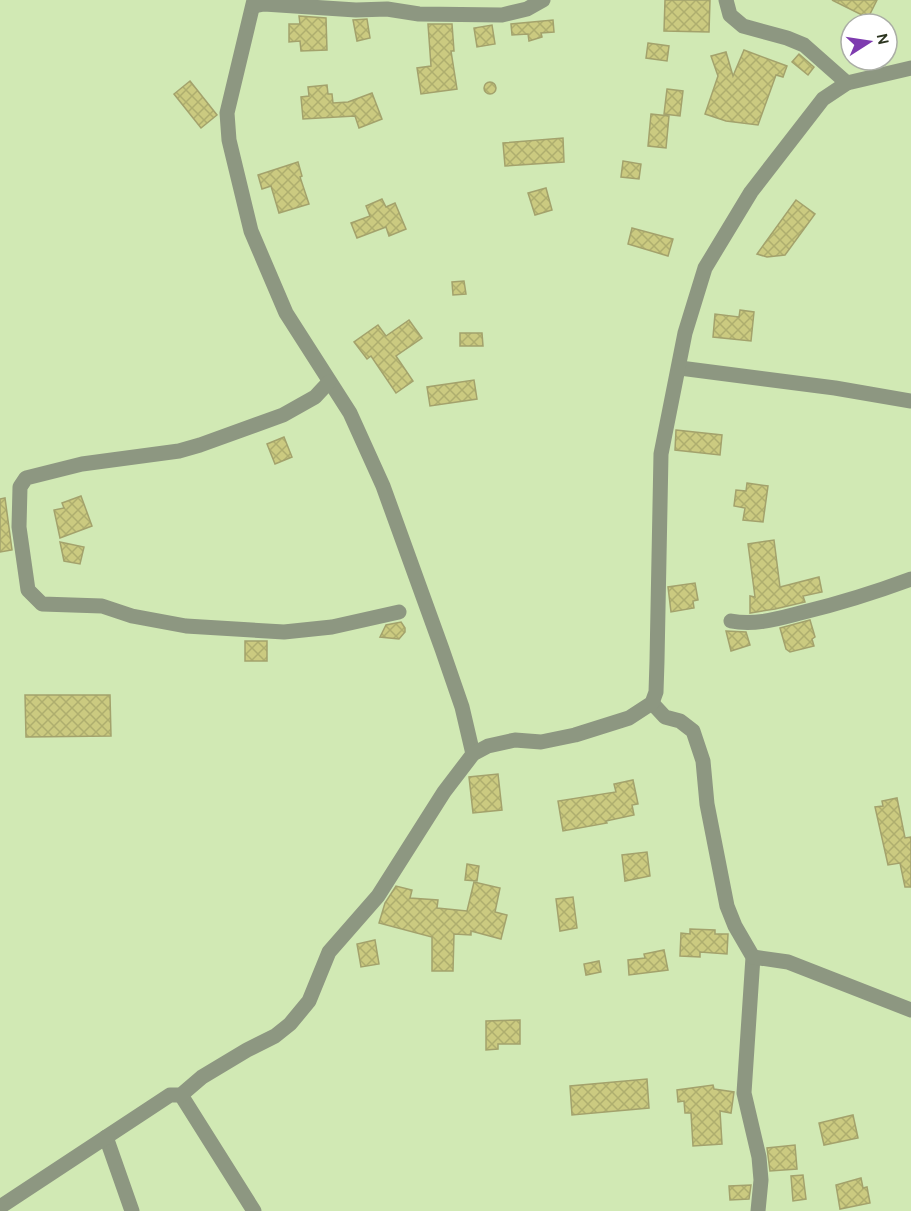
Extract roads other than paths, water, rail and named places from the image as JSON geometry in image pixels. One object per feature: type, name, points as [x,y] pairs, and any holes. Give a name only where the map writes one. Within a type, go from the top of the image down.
[{"type":"street","points":[[473,754],[462,707],[383,486],[350,413],[286,312],[251,231],[229,141],[227,113],[254,3],[356,10],[387,9],[419,14],[468,7],[502,15],[527,9],[543,0]]},
{"type":"street","points":[[726,0],[730,15],[742,27],[787,38],[804,45],[847,83]]},
{"type":"street","points":[[9,1206],[170,1095],[181,1095],[202,1077],[247,1050],[276,1036],[290,1024],[309,1001],[329,952],[378,896],[444,792],[473,754],[488,746],[515,740],[541,742],[575,735],[629,718],[652,703],[656,692],[661,454],[680,368],[685,333],[705,268],[751,192],[824,99],[847,83],[911,68]]},
{"type":"street","points":[[680,368],[911,400]]},
{"type":"street","points":[[329,382],[315,397],[284,415],[200,445],[179,451],[82,464],[26,478],[20,487],[19,527],[28,590],[42,604],[102,606],[132,616],[186,626],[242,630],[284,632],[332,627],[399,612]]},
{"type":"street","points":[[731,621],[746,624],[775,620],[849,601],[911,579]]},
{"type":"street","points":[[652,703],[665,717],[680,722],[693,731],[703,761],[707,804],[727,906],[735,926],[753,957],[744,1092],[759,1157],[761,1180],[758,1211]]},
{"type":"street","points":[[753,957],[788,962],[911,1010]]},
{"type":"street","points":[[181,1095],[254,1211]]},
{"type":"street","points":[[106,1137],[132,1211]]}]
